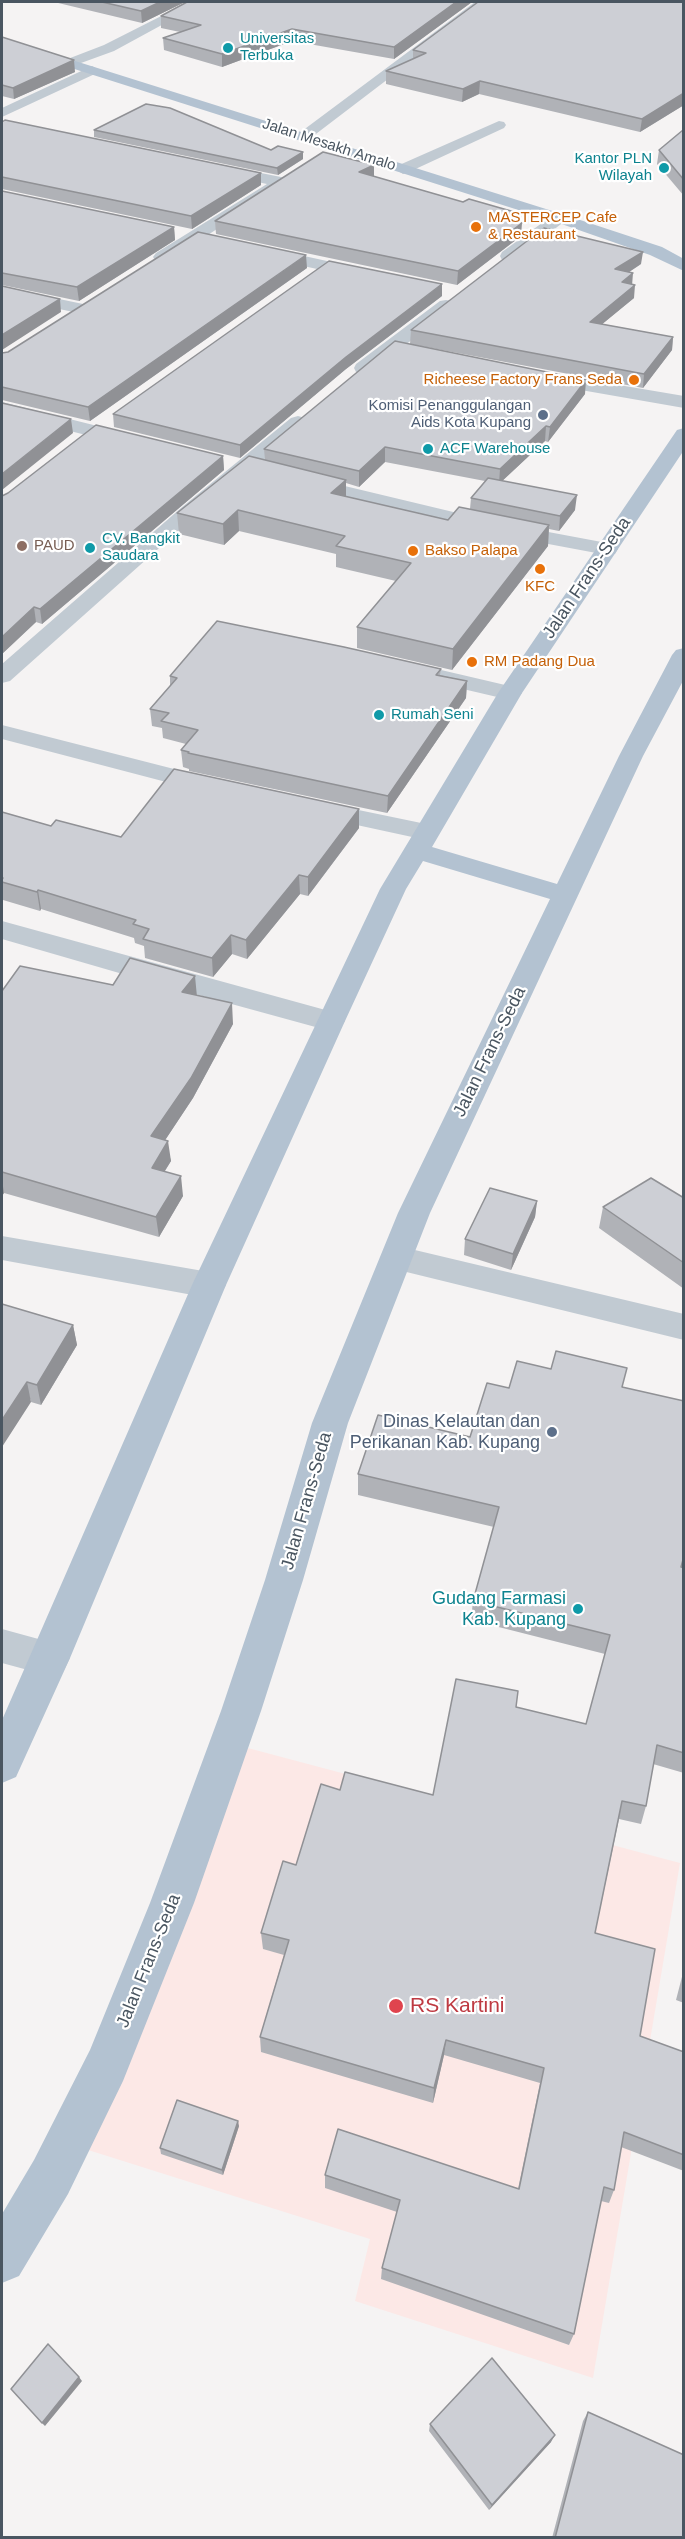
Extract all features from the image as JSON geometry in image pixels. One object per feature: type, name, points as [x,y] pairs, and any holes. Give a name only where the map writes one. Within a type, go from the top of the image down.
[{"type":"main road","name":"Jalan Mesakh Amalo","points":[[2,42],[559,218],[656,251],[684,266]]},
{"type":"main road","name":"Jalan Mesakh Amalo","points":[[656,251],[684,255]]},
{"type":"main road","name":"Jalan Frans-Seda","points":[[2,1764],[50,1658],[210,1285],[330,1021],[393,889],[510,693],[684,434]]},
{"type":"main road","name":"Jalan Frans-Seda","points":[[2,2259],[51,2177],[102,2075],[172,1903],[241,1711],[281,1591],[330,1423],[424,1191],[631,756],[680,671]]},
{"type":"main road","points":[[421,841],[566,895]]},
{"type":"street","points":[[70,63],[109,48],[198,2]]},
{"type":"street","points":[[303,137],[483,2]]},
{"type":"street","points":[[2,113],[92,70]]},
{"type":"street","points":[[403,169],[499,125]]},
{"type":"street","points":[[319,158],[336,147]]},
{"type":"street","points":[[144,270],[191,237],[286,179],[204,167]]},
{"type":"street","points":[[489,271],[559,218]]},
{"type":"street","points":[[168,232],[213,242]]},
{"type":"street","points":[[247,248],[386,278]]},
{"type":"street","points":[[305,279],[325,266]]},
{"type":"street","points":[[346,382],[461,293],[440,289]]},
{"type":"street","points":[[2,292],[83,309]]},
{"type":"street","points":[[62,322],[100,298]]},
{"type":"street","points":[[390,347],[411,351]]},
{"type":"street","points":[[519,374],[684,402]]},
{"type":"street","points":[[2,408],[156,446]]},
{"type":"street","points":[[2,676],[188,512],[312,410]]},
{"type":"street","points":[[74,446],[111,417]]},
{"type":"street","points":[[222,463],[495,528],[607,549]]},
{"type":"street","points":[[398,667],[510,693]]},
{"type":"street","points":[[2,732],[150,772],[239,792]]},
{"type":"street","points":[[295,805],[421,841]]},
{"type":"street","points":[[2,930],[143,971],[330,1021]]},
{"type":"street","points":[[2,1248],[210,1285]]},
{"type":"street","points":[[398,1257],[684,1327]]},
{"type":"street","points":[[2,1646],[50,1658]]},
{"type":"shaded area","name":"RS Kartini","points":[[229,1743],[680,1863],[593,2378],[355,2301],[370,2239],[85,2149]]},
{"type":"building","points":[[102,2],[160,2],[141,11]]},
{"type":"building","points":[[187,2],[456,2],[394,47],[292,29],[222,54],[163,38],[201,25],[161,16]]},
{"type":"building","points":[[478,2],[684,2],[684,93],[642,119],[480,81],[463,89],[386,71],[426,53],[413,50]]},
{"type":"building","points":[[2,37],[74,60],[13,88],[2,85]]},
{"type":"building","points":[[146,104],[170,108],[271,150],[278,146],[303,152],[277,168],[94,130]]},
{"type":"building","points":[[5,120],[261,173],[191,216],[2,177],[2,122]]},
{"type":"building","points":[[684,130],[684,180],[659,150]]},
{"type":"building","points":[[323,152],[374,165],[359,172],[463,202],[469,199],[518,213],[506,219],[522,223],[458,271],[215,221]]},
{"type":"building","points":[[2,191],[174,227],[77,287],[2,273]]},
{"type":"building","points":[[544,228],[643,252],[615,269],[633,273],[622,282],[635,285],[590,322],[673,337],[644,374],[411,330]]},
{"type":"building","points":[[198,232],[306,255],[88,407],[2,387],[2,353],[8,352]]},
{"type":"building","points":[[329,261],[442,284],[346,357],[240,445],[113,414]]},
{"type":"building","points":[[2,286],[60,299],[2,335]]},
{"type":"building","points":[[395,341],[586,380],[550,427],[546,426],[500,469],[385,447],[359,471],[264,449]]},
{"type":"building","points":[[2,403],[71,419],[2,474]]},
{"type":"building","points":[[96,425],[223,456],[40,609],[34,607],[2,637],[2,496]]},
{"type":"building","points":[[249,456],[346,480],[331,493],[448,520],[459,507],[549,525],[453,649],[357,627],[411,563],[336,546],[345,536],[238,510],[223,524],[177,513]]},
{"type":"building","points":[[488,478],[577,495],[560,516],[471,498]]},
{"type":"building","points":[[217,621],[441,669],[436,675],[467,681],[388,796],[188,753],[181,750],[198,730],[161,721],[169,713],[150,709],[177,678],[170,676]]},
{"type":"building","points":[[174,769],[359,809],[308,877],[299,875],[246,940],[231,935],[212,958],[143,939],[149,929],[133,924],[136,920],[38,890],[37,892],[2,882],[2,812],[51,826],[56,820],[121,837]]},
{"type":"building","points":[[130,958],[195,976],[182,992],[232,1003],[191,1078],[151,1136],[168,1141],[152,1168],[181,1176],[156,1217],[2,1172],[2,991],[20,966],[113,985]]},
{"type":"building","points":[[651,1178],[684,1198],[684,1263],[603,1207]]},
{"type":"building","points":[[490,1188],[537,1201],[513,1254],[465,1239]]},
{"type":"building","points":[[2,1304],[73,1325],[37,1385],[27,1382],[2,1420]]},
{"type":"building","points":[[556,1351],[627,1368],[622,1387],[684,1401],[684,1556],[681,1567],[684,1568],[684,1753],[657,1745],[646,1806],[622,1801],[595,1933],[655,1949],[640,2036],[684,2052],[684,2155],[624,2132],[614,2190],[604,2187],[574,2334],[382,2268],[400,2200],[325,2175],[338,2129],[519,2189],[544,2068],[446,2040],[434,2088],[260,2037],[289,1940],[261,1933],[283,1861],[296,1865],[321,1784],[340,1790],[345,1772],[433,1795],[456,1679],[518,1691],[516,1707],[586,1724],[610,1635],[473,1601],[499,1507],[358,1474],[378,1415],[470,1437],[487,1383],[509,1388],[517,1361],[551,1369]]},
{"type":"building","points":[[177,2100],[238,2121],[222,2170],[160,2148]]},
{"type":"building","points":[[48,2344],[79,2377],[42,2423],[11,2389]]},
{"type":"building","points":[[492,2358],[555,2435],[492,2505],[430,2424]]},
{"type":"building","points":[[588,2412],[684,2455],[684,2538],[555,2538]]},
{"type":"place","name":"Universitas Terbuka","points":[[228,48]]},
{"type":"place","name":"Kantor PLN Wilayah","points":[[664,168]]},
{"type":"place","name":"MASTERCEP Cafe & Restaurant","points":[[476,227]]},
{"type":"place","name":"Richeese Factory Frans Seda","points":[[634,380]]},
{"type":"place","name":"Komisi Penanggulangan Aids Kota Kupang","points":[[543,415]]},
{"type":"place","name":"ACF Warehouse","points":[[428,449]]},
{"type":"place","name":"PAUD","points":[[22,546]]},
{"type":"place","name":"CV. Bangkit Saudara","points":[[90,548]]},
{"type":"place","name":"Bakso Palapa","points":[[413,551]]},
{"type":"place","name":"KFC","points":[[540,569]]},
{"type":"place","name":"RM Padang Dua","points":[[472,662]]},
{"type":"place","name":"Rumah Seni","points":[[379,715]]},
{"type":"place","name":"Dinas Kelautan dan Perikanan Kab. Kupang","points":[[552,1432]]},
{"type":"place","name":"Gudang Farmasi Kab. Kupang","points":[[578,1609]]},
{"type":"place","name":"RS Kartini","points":[[396,2006]]}]
